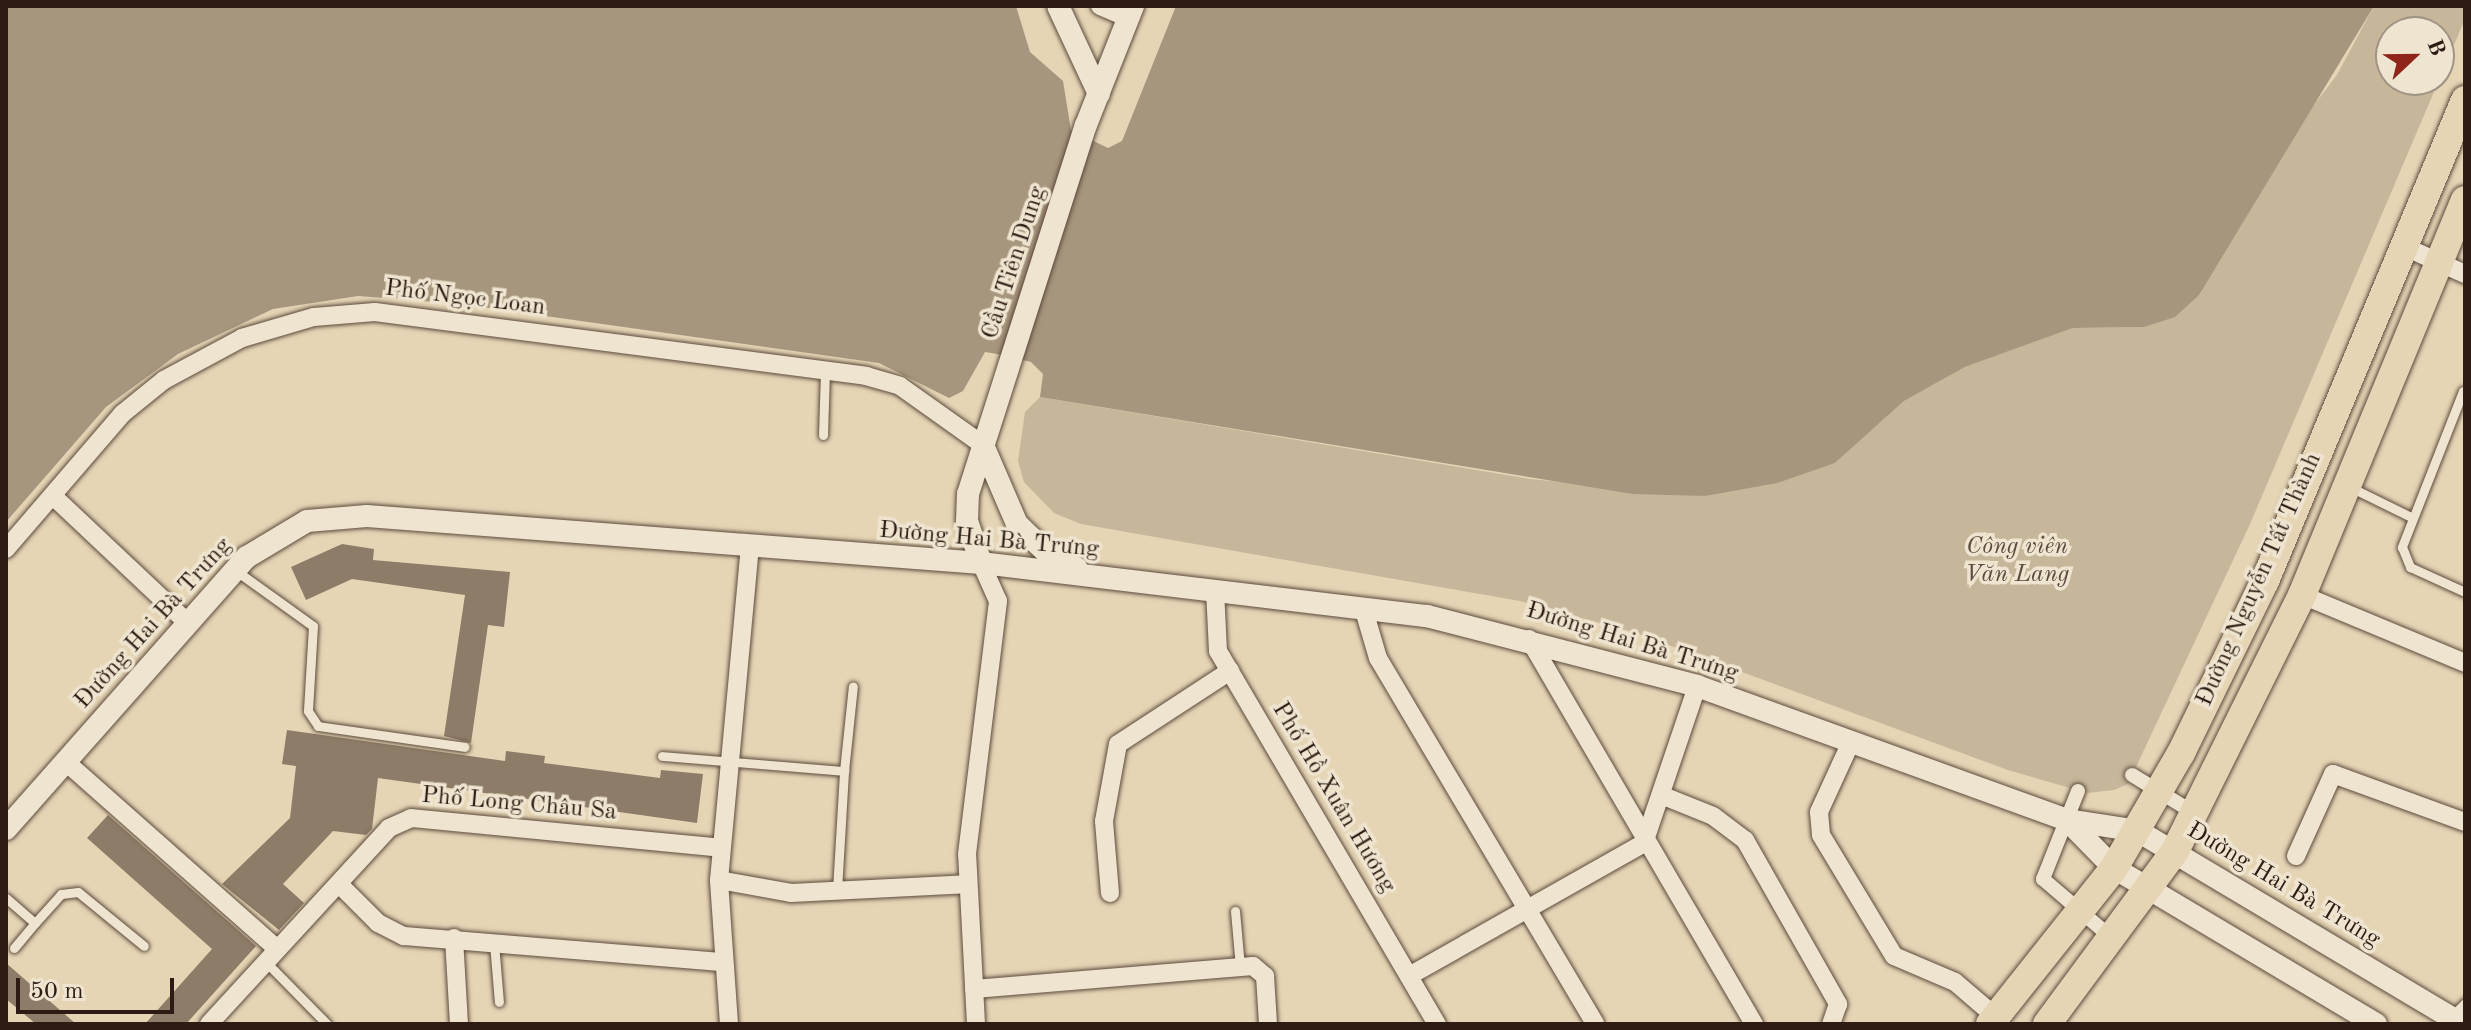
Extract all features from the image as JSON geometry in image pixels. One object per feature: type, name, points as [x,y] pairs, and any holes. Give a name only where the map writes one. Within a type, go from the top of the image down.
[{"type":"main road","name":"Đường Nguyễn Tất Thành","points":[[1993,1021],[2114,868],[2160,793],[2265,581],[2465,100]]},
{"type":"main road","name":"Đường Nguyễn Tất Thành","points":[[2047,1024],[2115,941],[2175,851],[2302,595],[2465,200]]},
{"type":"street","points":[[1058,6],[1099,94]]},
{"type":"street","points":[[1100,6],[1131,12]]},
{"type":"street","name":"Cầu Tiên Dung","points":[[981,563],[967,521],[983,445],[1086,125],[1131,12]]},
{"type":"street","points":[[2403,246],[2465,274]]},
{"type":"street","name":"Phố Ngọc Loan","points":[[6,549],[122,414],[164,380],[242,338],[314,317],[375,312],[825,370],[900,386],[983,445]]},
{"type":"street","points":[[983,445],[1000,497],[1038,546],[1112,578]]},
{"type":"street","points":[[53,496],[188,623]]},
{"type":"street","name":"Đường Hai Bà Trưng","points":[[6,829],[235,570],[277,534],[325,517],[981,563],[1363,607],[1529,639],[1697,686],[2067,820],[2138,831],[2459,1015]]},
{"type":"street","points":[[729,1024],[721,962],[720,848],[750,548]]},
{"type":"street","points":[[976,1024],[966,884],[998,618],[981,563]]},
{"type":"street","name":"Phố Hồ Xuân Hương","points":[[1215,590],[1212,631],[1230,671],[1437,1024]]},
{"type":"street","points":[[2302,595],[2465,663]]},
{"type":"street","points":[[1363,607],[1373,650],[1595,1024]]},
{"type":"street","points":[[1529,639],[1644,843],[1754,1024]]},
{"type":"street","points":[[1110,893],[1104,821],[1118,744],[1230,671]]},
{"type":"street","points":[[1409,976],[1529,912],[1644,843],[1697,686]]},
{"type":"street","points":[[1851,742],[1819,812],[1821,835],[1894,956],[1955,982],[1993,1021]]},
{"type":"street","points":[[66,762],[270,955]]},
{"type":"street","points":[[2296,856],[2333,774],[2465,822]]},
{"type":"street","points":[[2132,775],[2194,813]]},
{"type":"street","points":[[2078,791],[2043,879],[2115,941]]},
{"type":"street","points":[[1661,795],[1713,816],[1745,840],[1838,1004],[1831,1024]]},
{"type":"street","name":"Phố Long Châu Sa","points":[[209,1024],[389,828],[411,818],[720,848]]},
{"type":"street","name":"Đường Hai Bà Trưng","points":[[2067,820],[2114,868],[2376,1024]]},
{"type":"street","points":[[719,880],[791,893],[966,884]]},
{"type":"street","points":[[339,884],[378,923],[404,936],[494,939],[721,962]]},
{"type":"street","points":[[454,938],[459,1024]]},
{"type":"street","points":[[974,989],[1240,967],[1265,976],[1268,1024]]},
{"type":"lane","points":[[823,435],[825,370]]},
{"type":"lane","points":[[2463,391],[2411,517],[2403,559],[2465,592]]},
{"type":"lane","points":[[2347,486],[2411,517]]},
{"type":"lane","points":[[235,570],[313,626],[312,721],[465,747]]},
{"type":"lane","points":[[837,890],[853,686]]},
{"type":"lane","points":[[662,756],[844,771]]},
{"type":"lane","points":[[14,948],[61,894],[78,892],[144,946]]},
{"type":"lane","points":[[6,898],[35,923]]},
{"type":"lane","points":[[1235,911],[1240,967]]},
{"type":"lane","points":[[494,939],[499,1002]]},
{"type":"lane","points":[[270,955],[327,1024]]},
{"type":"green space","name":"Công viên Văn Lang","points":[[2374,6],[2465,6],[2465,19],[2455,42],[2455,16],[2375,16],[2375,96],[2432,96],[2250,524],[2128,784],[2114,790],[2087,793],[2008,770],[1636,633],[1520,601],[1081,524],[1054,513],[1024,482],[1018,461],[1025,412],[1040,397],[1530,479],[1705,496],[1835,463],[1904,401],[1965,367],[2073,328],[2144,327],[2337,75]]},
{"type":"shaded area","points":[[6,6],[1016,6],[1030,52],[1063,81],[1071,130],[1108,148],[1122,141],[1176,6],[2374,6],[2199,295],[2175,317],[2144,327],[2073,328],[1965,367],[1904,401],[1835,463],[1777,483],[1705,496],[1633,494],[1040,397],[1043,374],[1031,362],[985,352],[963,391],[949,398],[879,363],[461,304],[358,296],[273,309],[178,354],[106,407],[6,522]]},
{"type":"building","points":[[342,544],[374,549],[373,560],[510,572],[504,627],[488,625],[471,743],[444,736],[465,595],[352,579],[306,600],[291,567]]},
{"type":"building","points":[[287,730],[505,761],[506,751],[545,756],[544,763],[660,778],[661,770],[703,774],[697,823],[378,778],[372,829],[366,835],[333,831],[283,884],[304,903],[279,930],[222,884],[290,818],[296,766],[282,764]]},
{"type":"building","points":[[108,815],[256,946],[186,1024],[145,1024],[212,949],[87,838]]},
{"type":"building","points":[[6,963],[76,1024],[36,1024],[6,999]]}]
